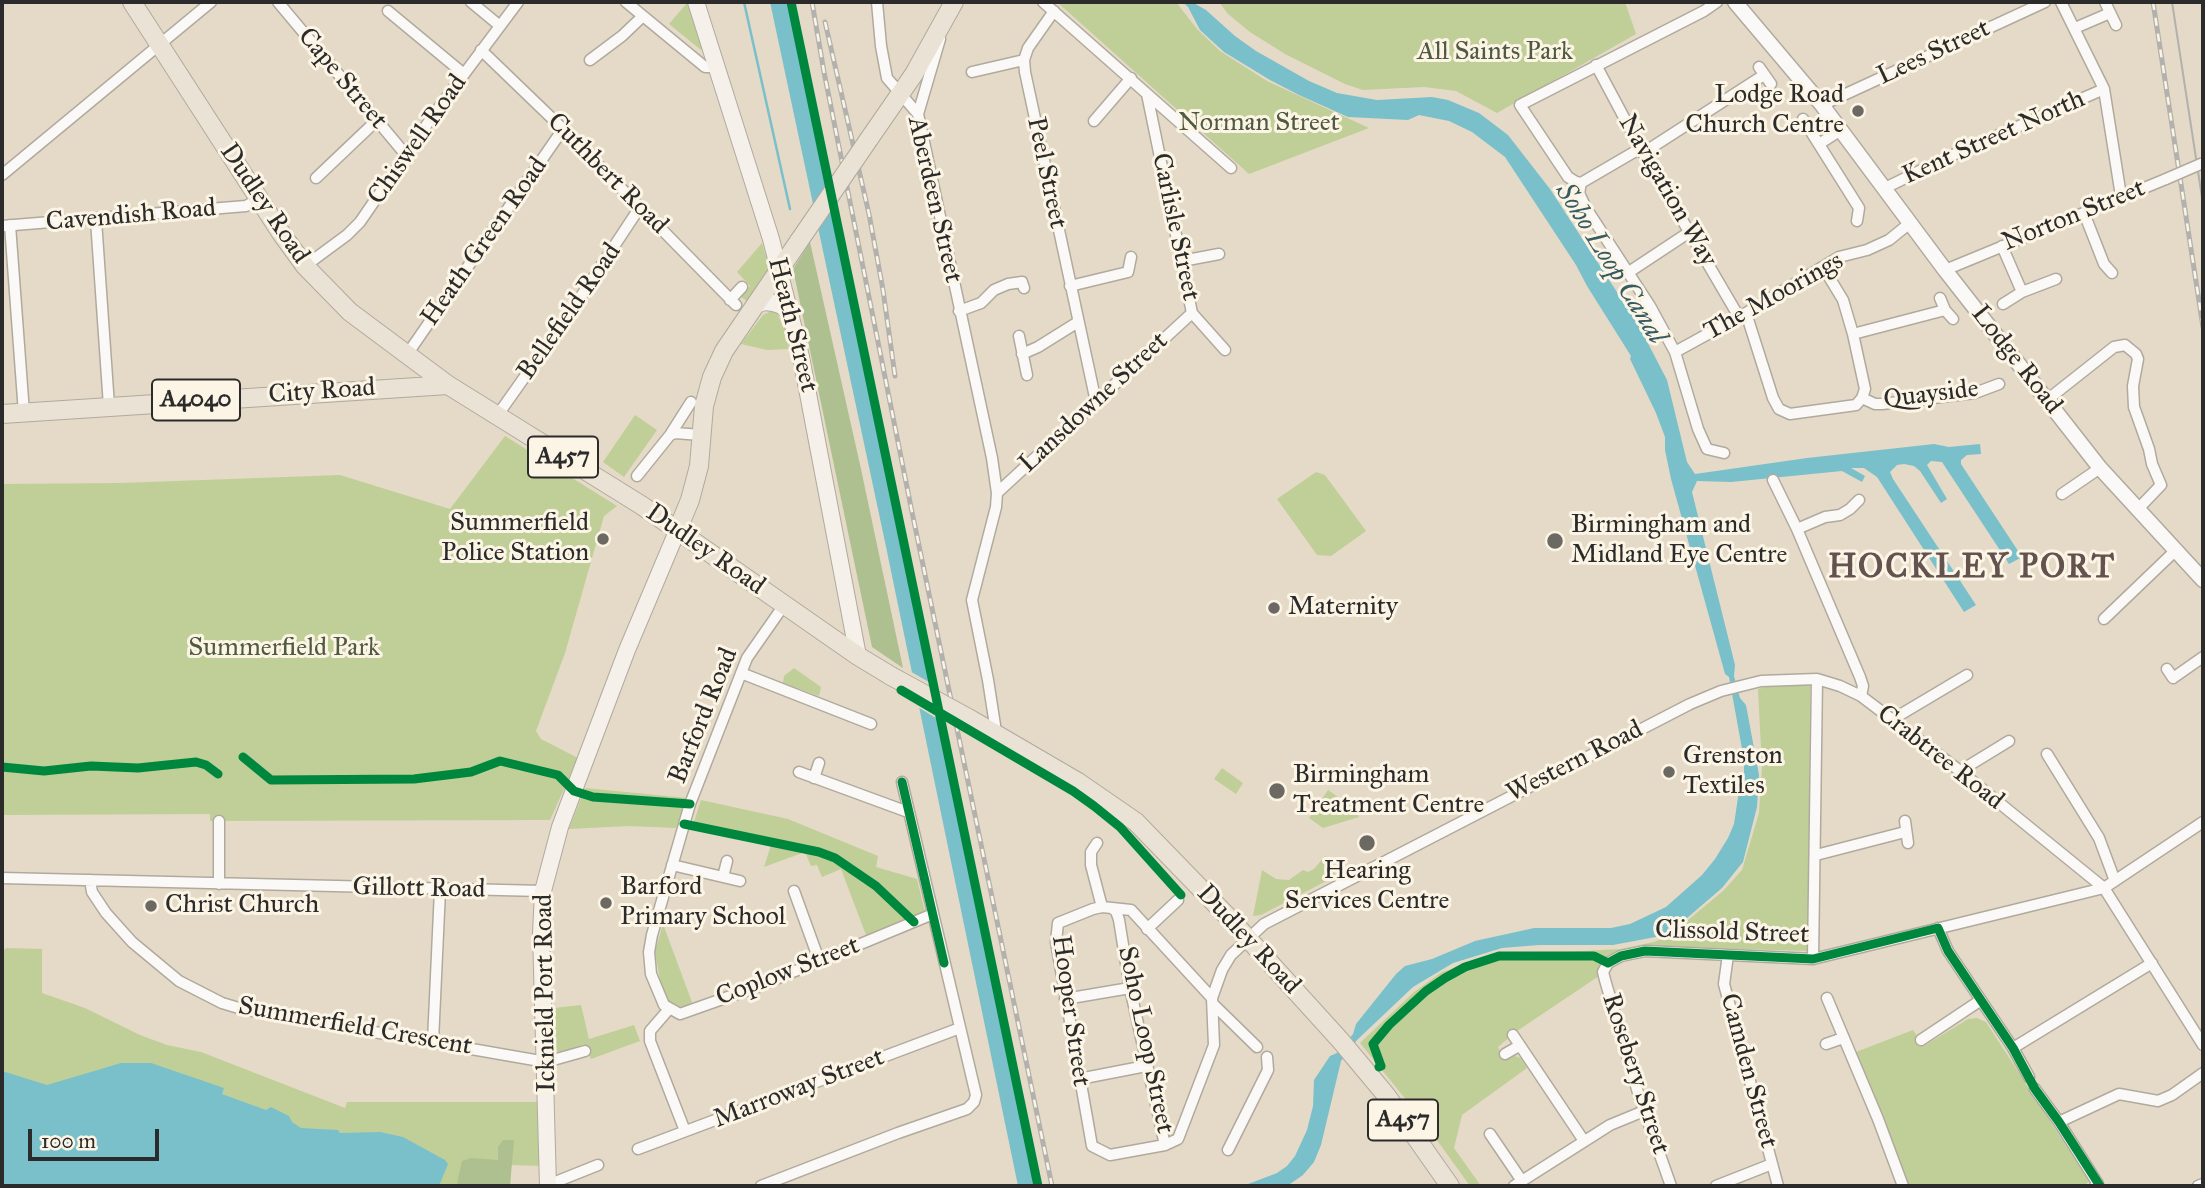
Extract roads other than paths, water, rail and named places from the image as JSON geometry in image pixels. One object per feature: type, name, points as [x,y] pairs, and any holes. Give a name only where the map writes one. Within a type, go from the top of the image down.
[{"type":"main road","name":"Dudley Road","points":[[132,2],[258,199],[305,266],[350,312],[448,385],[678,529],[858,656],[1078,782],[1136,822],[1247,937],[1354,1055],[1386,1095],[1450,1186]]},
{"type":"main road","name":"Heath Street","points":[[696,2],[754,184],[790,313],[821,452],[858,656]]},
{"type":"main road","points":[[678,529],[690,500],[699,466],[704,406],[712,377],[724,351],[901,93],[952,5]]},
{"type":"main road","points":[[755,306],[773,303],[790,313]]},
{"type":"main road","name":"City Road","points":[[391,387],[406,379],[412,360]]},
{"type":"main road","name":"City Road","points":[[2,414],[448,385]]},
{"type":"main road","name":"Icknield Port Road","points":[[548,1186],[542,891],[560,827],[627,650],[678,529]]},
{"type":"street","points":[[2,175],[211,2]]},
{"type":"street","name":"Cape Street","points":[[278,2],[406,155]]},
{"type":"street","points":[[471,2],[500,26]]},
{"type":"street","name":"Chiswell Road","points":[[305,266],[354,229],[518,2]]},
{"type":"street","points":[[626,2],[705,67],[718,67]]},
{"type":"street","points":[[877,7],[886,2]]},
{"type":"street","points":[[1043,2],[1231,168]]},
{"type":"street","points":[[1581,183],[1568,177],[1520,105],[1717,2]]},
{"type":"street","name":"Lodge Road","points":[[1735,2],[1822,104],[1945,270],[2100,468],[2203,580]]},
{"type":"street","name":"Lees Street","points":[[1822,104],[2045,2]]},
{"type":"street","points":[[2062,2],[2104,89],[2121,196]]},
{"type":"street","points":[[918,114],[952,5]]},
{"type":"street","name":"Aberdeen Street","points":[[877,7],[887,78],[918,114],[992,458],[997,493],[972,600],[988,680],[995,725],[993,732]]},
{"type":"street","points":[[2075,28],[2107,7],[2116,25]]},
{"type":"street","points":[[388,11],[464,74]]},
{"type":"street","points":[[972,72],[1024,60],[1037,31],[1054,11]]},
{"type":"street","points":[[590,60],[643,16]]},
{"type":"street","points":[[594,40],[601,51]]},
{"type":"street","name":"Cuthbert Road","points":[[481,50],[563,129],[733,302],[742,287]]},
{"type":"street","name":"Peel Street","points":[[1024,60],[1096,402]]},
{"type":"street","name":"Navigation Way","points":[[1596,65],[1642,151],[1743,315],[1779,410],[1790,414],[1849,407],[1856,405],[1862,398]]},
{"type":"street","points":[[1581,183],[1642,151],[1765,75]]},
{"type":"street","points":[[1094,121],[1131,78]]},
{"type":"street","name":"Kent Street North","points":[[1885,188],[1946,158],[2104,89]]},
{"type":"street","name":"Carlisle Street","points":[[1147,94],[1192,313],[1225,350]]},
{"type":"street","points":[[1802,119],[1842,178],[1862,217]]},
{"type":"street","points":[[316,178],[376,121]]},
{"type":"street","name":"Heath Green Road","points":[[412,360],[563,129]]},
{"type":"street","points":[[1819,144],[1841,130]]},
{"type":"street","name":"Norton Street","points":[[1945,270],[2203,163]]},
{"type":"street","points":[[1581,183],[1579,193],[1586,208],[1629,272],[1675,352],[1704,453],[1724,453]]},
{"type":"street","name":"Cavendish Road","points":[[6,226],[246,206],[258,199]]},
{"type":"street","name":"Bellefield Road","points":[[497,416],[640,207]]},
{"type":"street","points":[[2084,213],[2104,264],[2112,273]]},
{"type":"street","points":[[96,220],[109,406]]},
{"type":"street","name":"The Moorings","points":[[1675,352],[1839,257],[1867,250],[1889,240],[1910,223]]},
{"type":"street","points":[[6,226],[24,413]]},
{"type":"street","points":[[1629,272],[1691,231]]},
{"type":"street","points":[[2002,246],[2022,292]]},
{"type":"street","points":[[1182,261],[1219,254]]},
{"type":"street","points":[[1070,286],[1128,272],[1130,257]]},
{"type":"street","points":[[1823,267],[1843,300],[1865,384],[1862,398]]},
{"type":"street","points":[[2003,304],[2022,292],[2056,279]]},
{"type":"street","name":"Aberdeen Street","points":[[959,312],[981,303],[994,290],[1008,284],[1022,282],[1024,288]]},
{"type":"street","points":[[1940,298],[1945,310],[1954,319]]},
{"type":"street","points":[[1853,334],[1945,310]]},
{"type":"street","name":"Lansdowne Street","points":[[997,493],[1192,313]]},
{"type":"street","points":[[1022,354],[1078,322]]},
{"type":"street","points":[[1019,336],[1027,375]]},
{"type":"street","points":[[2047,400],[2114,347],[2125,345],[2136,354],[2138,359],[2133,386],[2134,407],[2161,485],[2137,509]]},
{"type":"street","name":"Quayside","points":[[1862,398],[1882,404],[1975,393],[2001,386],[1993,372]]},
{"type":"street","points":[[637,477],[670,435],[691,402]]},
{"type":"street","points":[[670,435],[701,435]]},
{"type":"street","points":[[2062,494],[2100,468]]},
{"type":"street","points":[[1773,481],[1797,529],[1860,677],[1863,686],[1861,696]]},
{"type":"street","points":[[1797,529],[1825,517],[1842,518],[1859,500]]},
{"type":"street","points":[[2104,619],[2175,551]]},
{"type":"street","name":"Barford Road","points":[[669,1009],[664,1005],[651,974],[649,952],[652,935],[690,804],[741,673],[747,659],[784,605]]},
{"type":"street","points":[[2166,669],[2173,678],[2203,657]]},
{"type":"street","points":[[741,673],[871,724]]},
{"type":"street","points":[[1893,719],[1967,675]]},
{"type":"street","name":"Crabtree Road","points":[[1757,683],[1777,679],[1817,679],[1840,686],[1861,696],[1960,771],[2104,888],[2203,1045]]},
{"type":"street","points":[[1813,959],[1817,679]]},
{"type":"street","name":"Western Road","points":[[1213,1001],[1222,970],[1231,955],[1247,937],[1264,924],[1690,704],[1721,691],[1757,683]]},
{"type":"street","points":[[1960,771],[2006,746]]},
{"type":"street","points":[[2047,754],[2099,838],[2115,881]]},
{"type":"street","points":[[814,778],[820,762]]},
{"type":"street","points":[[799,772],[908,812]]},
{"type":"street","points":[[761,1186],[967,1109],[974,1102],[976,1095],[902,782]]},
{"type":"street","points":[[219,821],[219,884]]},
{"type":"street","name":"Clissold Street","points":[[1608,963],[1621,956],[1646,951],[1813,959],[2104,888],[2203,822]]},
{"type":"street","points":[[1816,855],[1906,832]]},
{"type":"street","name":"Hooper Street","points":[[1097,843],[1091,852],[1091,865],[1106,907],[1058,923],[1056,942],[1092,1146],[1110,1155],[1165,1145]]},
{"type":"street","points":[[723,877],[727,861]]},
{"type":"street","points":[[672,865],[740,881]]},
{"type":"street","name":"Gillott Road","points":[[2,877],[542,891]]},
{"type":"street","name":"Summerfield Crescent","points":[[90,880],[92,892],[106,913],[132,942],[179,981],[222,1003],[242,1009],[546,1062]]},
{"type":"street","points":[[433,1041],[440,890]]},
{"type":"street","points":[[794,891],[819,960]]},
{"type":"street","name":"Soho Loop Street","points":[[1147,929],[1178,900]]},
{"type":"street","points":[[1106,907],[1131,910],[1257,1047]]},
{"type":"street","name":"Soho Loop Street","points":[[1106,907],[1116,911],[1119,920],[1130,988],[1165,1145],[1178,1139],[1214,1045],[1213,1001]]},
{"type":"street","name":"Coplow Street","points":[[669,1009],[680,1014],[759,986],[933,914]]},
{"type":"street","points":[[1938,928],[1948,951],[2013,1048],[2029,1077]]},
{"type":"street","name":"Camden Street","points":[[1728,955],[1724,984],[1778,1186]]},
{"type":"street","name":"Rosebery Street","points":[[1608,963],[1603,972],[1644,1111],[1671,1186]]},
{"type":"street","points":[[2013,1048],[2152,963]]},
{"type":"street","points":[[1065,999],[1130,988]]},
{"type":"street","points":[[1827,998],[1903,1186]]},
{"type":"street","points":[[1921,1040],[1981,1000]]},
{"type":"street","points":[[637,1035],[650,1031],[669,1009]]},
{"type":"street","points":[[1925,1022],[1932,1033]]},
{"type":"street","name":"Marroway Street","points":[[638,1149],[960,1028]]},
{"type":"street","points":[[650,1031],[655,1056],[685,1131]]},
{"type":"street","points":[[1513,1035],[1584,1141]]},
{"type":"street","points":[[1826,1044],[1843,1038]]},
{"type":"street","points":[[1505,1054],[1519,1046]]},
{"type":"street","points":[[546,1062],[585,1051]]},
{"type":"street","points":[[1228,1150],[1268,1070],[1267,1057]]},
{"type":"street","points":[[1079,1079],[1146,1066]]},
{"type":"street","points":[[2059,1122],[2119,1094],[2158,1101],[2172,1095],[2203,1073]]},
{"type":"street","points":[[2035,1089],[2098,1184],[2095,1186]]},
{"type":"street","points":[[1490,1134],[1518,1184],[1610,1125],[1644,1111]]},
{"type":"street","points":[[1716,1186],[1772,1164]]},
{"type":"street","points":[[548,1186],[598,1165]]},
{"type":"street","points":[[2198,1186],[2203,1184]]},
{"type":"water","points":[[770,2],[787,2],[1036,1186],[1018,1186]]},
{"type":"water","points":[[1183,2],[1192,2],[1206,10],[1256,51],[1309,81],[1337,93],[1377,100],[1432,97],[1448,100],[1479,113],[1508,135],[1550,189],[1639,326],[1667,380],[1687,462],[1695,474],[1934,444],[1949,447],[1980,444],[1981,454],[1967,455],[1961,460],[1961,464],[2022,557],[2009,564],[1942,462],[1931,461],[1927,465],[1947,499],[1941,503],[1914,466],[1897,465],[1890,472],[1976,605],[1964,612],[1877,477],[1864,468],[1851,468],[1865,476],[1862,482],[1842,471],[1731,482],[1697,481],[1692,492],[1735,665],[1734,676],[1740,698],[1746,705],[1759,775],[1757,807],[1743,862],[1722,888],[1673,930],[1661,936],[1613,945],[1502,948],[1453,963],[1413,987],[1357,1040],[1341,1061],[1321,1145],[1314,1162],[1303,1175],[1287,1186],[1243,1186],[1277,1173],[1295,1156],[1307,1130],[1313,1106],[1314,1080],[1330,1056],[1337,1053],[1353,1034],[1356,1024],[1396,974],[1405,966],[1432,959],[1475,941],[1534,928],[1611,928],[1630,924],[1666,907],[1702,875],[1728,838],[1734,824],[1739,791],[1744,778],[1744,760],[1729,677],[1725,674],[1671,479],[1665,437],[1656,413],[1630,359],[1631,356],[1576,265],[1505,157],[1472,132],[1449,121],[1419,115],[1408,120],[1348,117],[1299,95],[1224,52],[1200,30]]},
{"type":"water","points":[[121,1063],[151,1063],[224,1088],[222,1094],[266,1110],[271,1107],[289,1116],[292,1122],[301,1128],[338,1130],[340,1133],[380,1132],[403,1137],[448,1164],[439,1186],[2,1186],[2,1071],[47,1085]]},
{"type":"waterway","points":[[744,2],[790,209]]},
{"type":"tram line","points":[[2172,2],[2203,204]]},
{"type":"railway","points":[[812,2],[912,512],[1052,1186]]},
{"type":"railway","points":[[2153,2],[2203,327]]},
{"type":"railway","points":[[825,22],[869,214],[895,376]]},
{"type":"place","name":"Lodge Road Church Centre","points":[[1858,111]]},
{"type":"place","name":"Summerfield Police Station","points":[[603,539]]},
{"type":"place","name":"Birmingham and Midland Eye Centre","points":[[1555,541]]},
{"type":"place","name":"Maternity","points":[[1274,608]]},
{"type":"place","name":"Grenston Textiles","points":[[1669,772]]},
{"type":"place","name":"Birmingham Treatment Centre","points":[[1277,791]]},
{"type":"place","name":"Hearing Services Centre","points":[[1367,843]]},
{"type":"place","name":"Barford Primary School","points":[[606,903]]},
{"type":"place","name":"Christ Church","points":[[151,906]]},
{"type":"district","name":"HOCKLEY PORT","points":[[1972,569]]},
{"type":"park label","name":"All Saints Park","points":[[1495,53]]},
{"type":"park label","name":"Norman Street","points":[[1259,124]]},
{"type":"park label","name":"Summerfield Park","points":[[284,649]]},
{"type":"water label","name":"Soho Loop Canal","points":[[1610,264]]}]
